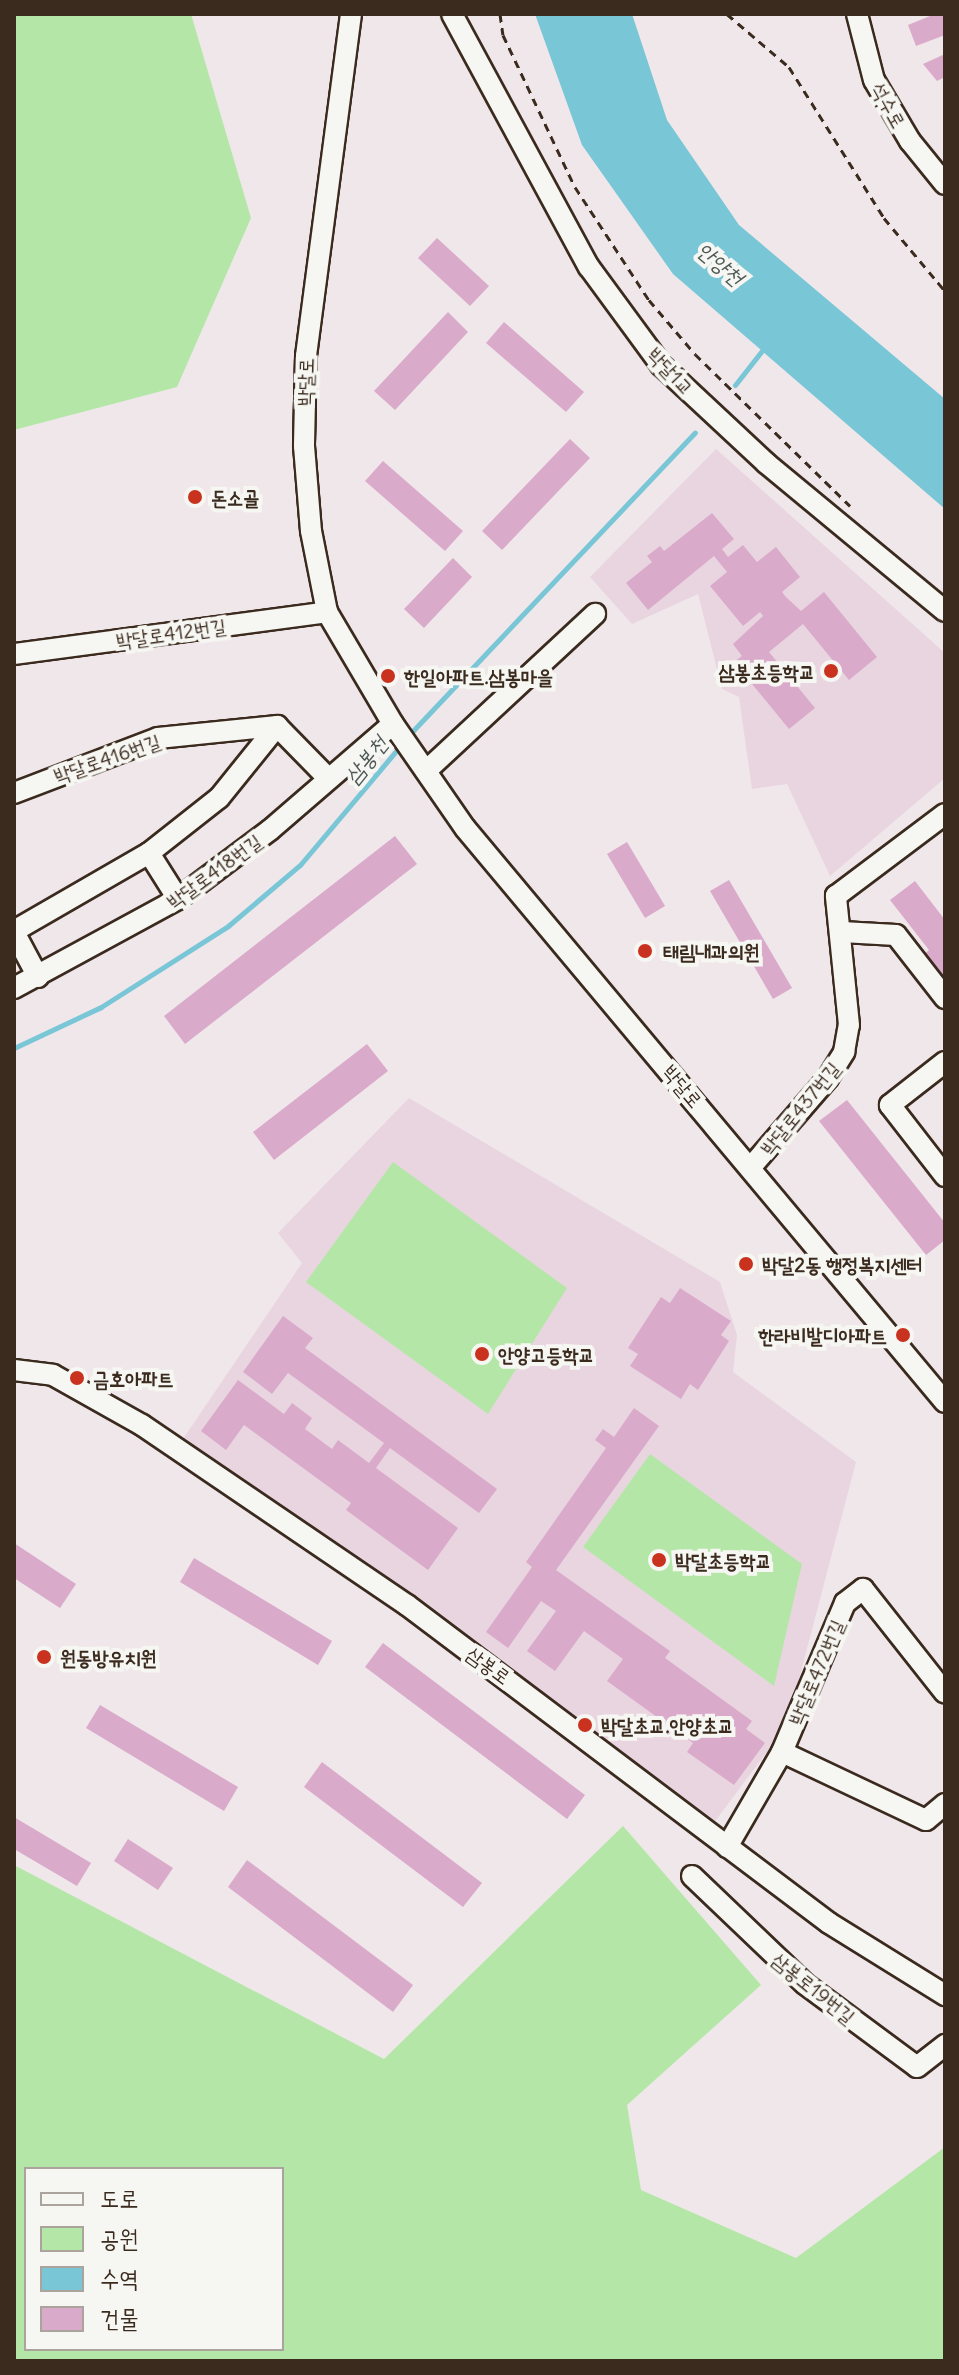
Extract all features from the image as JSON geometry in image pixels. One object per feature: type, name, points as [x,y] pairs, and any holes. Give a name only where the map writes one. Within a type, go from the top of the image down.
[{"type":"street","name":"박달로","points":[[351,14],[306,356],[304,446],[311,531],[327,612],[396,728],[465,828],[945,1402]]},
{"type":"street","name":"박달1교","points":[[452,14],[589,267],[661,365],[766,463],[945,611]]},
{"type":"street","name":"석수로","points":[[857,14],[874,80],[910,141],[945,184]]},
{"type":"street","name":"박달로412번길","points":[[14,654],[327,612]]},
{"type":"street","points":[[425,769],[595,614]]},
{"type":"street","points":[[38,977],[14,931],[149,853],[219,798],[277,726],[327,777]]},
{"type":"street","name":"박달로416번길","points":[[15,788],[158,738],[277,726]]},
{"type":"street","name":"박달로418번길","points":[[14,988],[178,899],[270,830],[327,777],[396,728]]},
{"type":"street","name":"박달로437번길","points":[[751,1167],[828,1078],[844,1052],[849,1025],[836,896],[945,814]]},
{"type":"street","points":[[149,853],[178,899]]},
{"type":"street","points":[[842,932],[896,935],[945,998]]},
{"type":"street","points":[[945,1062],[890,1105],[945,1176]]},
{"type":"street","name":"삼봉로","points":[[14,1370],[53,1375],[142,1425],[407,1605],[829,1923],[945,1995]]},
{"type":"street","name":"박달로472번길","points":[[782,1752],[845,1603],[863,1589],[945,1693]]},
{"type":"street","points":[[727,1847],[782,1752],[926,1820],[945,1804]]},
{"type":"street","name":"삼봉로19번길","points":[[692,1876],[805,1984],[917,2067],[945,2045]]},
{"type":"path","points":[[500,14],[503,35],[575,187],[649,300],[695,354],[854,510]]},
{"type":"path","points":[[727,14],[789,67],[884,218],[945,291]]},
{"type":"shaded area","name":"삼봉초등학교","points":[[716,449],[945,653],[945,778],[830,876],[787,784],[752,789],[739,697],[722,689],[698,594],[632,624],[590,577]]},
{"type":"shaded area","points":[[409,1098],[720,1282],[737,1335],[733,1372],[856,1462],[787,1725],[710,1828],[442,1623],[183,1439],[302,1263],[278,1233]]},
{"type":"green space","points":[[14,14],[191,14],[251,218],[177,387],[14,430]]},
{"type":"green space","points":[[393,1162],[567,1288],[488,1414],[306,1282]]},
{"type":"green space","points":[[650,1454],[802,1564],[774,1686],[583,1547]]},
{"type":"green space","points":[[623,1826],[761,1985],[627,2105],[641,2190],[796,2258],[945,2147],[945,2361],[14,2361],[14,1865],[384,2059]]},
{"type":"water","name":"안양천","points":[[535,14],[632,14],[667,120],[739,225],[945,399],[945,509],[673,274],[582,145]]},
{"type":"building","points":[[935,14],[945,14],[945,35],[916,46],[908,25]]},
{"type":"building","points":[[945,54],[945,77],[937,81],[923,64]]},
{"type":"building","points":[[437,238],[489,286],[470,306],[418,258]]},
{"type":"building","points":[[448,312],[468,332],[395,410],[374,391]]},
{"type":"building","points":[[504,322],[584,392],[566,412],[486,343]]},
{"type":"building","points":[[570,439],[590,458],[502,550],[482,531]]},
{"type":"building","points":[[383,461],[463,531],[445,551],[365,481]]},
{"type":"building","points":[[712,513],[734,539],[722,549],[728,557],[743,545],[757,562],[776,547],[800,577],[782,592],[786,597],[801,611],[824,592],[877,657],[849,680],[803,624],[769,652],[815,708],[789,729],[734,662],[742,656],[733,644],[763,616],[760,612],[743,626],[710,586],[727,572],[714,556],[648,610],[626,583],[652,562],[647,556],[660,546],[664,551]]},
{"type":"building","points":[[453,558],[472,577],[424,628],[404,609]]},
{"type":"building","points":[[395,836],[417,864],[185,1044],[164,1016]]},
{"type":"building","points":[[627,842],[665,906],[645,918],[607,854]]},
{"type":"building","points":[[729,880],[792,988],[773,999],[710,891]]},
{"type":"building","points":[[915,881],[945,920],[945,986],[922,956],[929,950],[890,900]]},
{"type":"building","points":[[367,1044],[388,1071],[274,1160],[253,1132]]},
{"type":"building","points":[[847,1100],[945,1223],[945,1240],[926,1255],[819,1121]]},
{"type":"building","points":[[680,1288],[731,1321],[721,1335],[729,1341],[698,1390],[690,1384],[681,1399],[630,1366],[638,1354],[628,1348],[661,1297],[670,1303]]},
{"type":"building","points":[[283,1316],[313,1338],[305,1348],[497,1489],[479,1513],[390,1448],[376,1468],[458,1528],[428,1570],[346,1510],[351,1503],[244,1425],[226,1450],[201,1431],[238,1380],[284,1414],[292,1403],[312,1418],[305,1429],[332,1449],[338,1440],[369,1463],[384,1443],[288,1373],[272,1394],[243,1372]]},
{"type":"building","points":[[634,1408],[659,1426],[556,1570],[670,1651],[665,1658],[752,1721],[746,1729],[765,1743],[734,1785],[687,1752],[693,1743],[607,1681],[623,1659],[584,1631],[555,1671],[527,1651],[556,1611],[541,1601],[508,1648],[486,1632],[532,1567],[526,1562],[606,1448],[595,1440],[603,1429],[614,1437]]},
{"type":"building","points":[[14,1543],[76,1584],[60,1608],[14,1578]]},
{"type":"building","points":[[194,1558],[332,1641],[318,1665],[180,1582]]},
{"type":"building","points":[[383,1643],[585,1795],[567,1819],[365,1667]]},
{"type":"building","points":[[100,1705],[238,1787],[224,1811],[86,1728]]},
{"type":"building","points":[[322,1762],[482,1883],[463,1907],[304,1787]]},
{"type":"building","points":[[14,1817],[91,1863],[77,1886],[14,1849]]},
{"type":"building","points":[[128,1839],[173,1868],[158,1890],[114,1861]]},
{"type":"building","points":[[247,1860],[413,1985],[393,2012],[228,1887]]},
{"type":"waterway","name":"삼봉천","points":[[735,385],[764,348]]},
{"type":"waterway","name":"삼봉천","points":[[407,737],[695,432]]},
{"type":"waterway","name":"삼봉천","points":[[14,1048],[101,1007],[228,926],[300,865],[401,745]]},
{"type":"place","name":"돈소골","points":[[195,497]]},
{"type":"place","name":"삼봉초등학교","points":[[831,671]]},
{"type":"place","name":"한일아파트.삼봉마을","points":[[388,676]]},
{"type":"place","name":"태림내과의원","points":[[645,951]]},
{"type":"place","name":"박달2동 행정복지센터","points":[[746,1264]]},
{"type":"place","name":"한라비발디아파트","points":[[903,1335]]},
{"type":"place","name":"안양고등학교","points":[[482,1354]]},
{"type":"place","name":"금호아파트","points":[[77,1378]]},
{"type":"place","name":"박달초등학교","points":[[659,1560]]},
{"type":"place","name":"원동방유치원","points":[[44,1657]]},
{"type":"place","name":"박달초교.안양초교","points":[[585,1725]]}]
